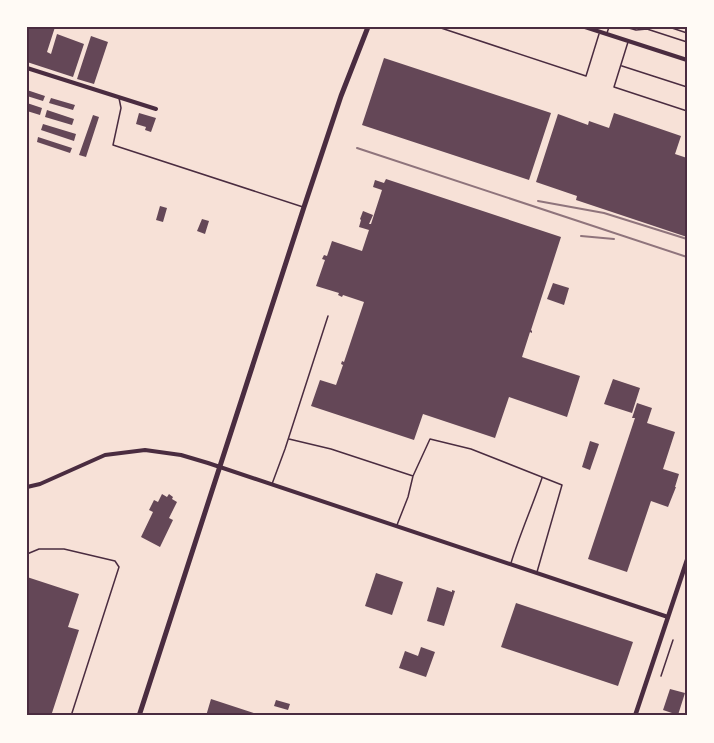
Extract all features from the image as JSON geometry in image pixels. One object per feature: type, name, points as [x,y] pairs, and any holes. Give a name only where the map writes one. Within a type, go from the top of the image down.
[{"type":"main road","points":[[139,716],[304,207],[341,96],[368,27]]},
{"type":"street","points":[[585,27],[687,60]]},
{"type":"street","points":[[27,68],[156,109]]},
{"type":"street","points":[[27,487],[40,484],[105,455],[144,450],[181,455],[668,616]]},
{"type":"street","points":[[635,716],[687,560]]},
{"type":"lane","points":[[438,27],[586,76],[600,32]]},
{"type":"lane","points":[[607,34],[609,27]]},
{"type":"lane","points":[[669,27],[687,33]]},
{"type":"lane","points":[[629,41],[614,87],[687,110]]},
{"type":"lane","points":[[621,65],[687,87]]},
{"type":"lane","points":[[119,97],[121,108],[113,145],[304,207]]},
{"type":"lane","points":[[272,485],[328,316]]},
{"type":"lane","points":[[289,439],[331,449],[413,476]]},
{"type":"lane","points":[[397,526],[413,476],[430,439],[471,449],[562,485],[537,573]]},
{"type":"lane","points":[[510,564],[543,477]]},
{"type":"lane","points":[[27,554],[39,549],[64,549],[115,561],[119,567],[71,716]]},
{"type":"path","points":[[625,27],[636,30],[647,29],[687,42]]},
{"type":"path","points":[[661,676],[673,640]]},
{"type":"building","points":[[27,27],[55,27],[47,52],[51,54],[57,34],[84,44],[73,77],[27,62]]},
{"type":"building","points":[[91,36],[108,42],[94,84],[77,79]]},
{"type":"building","points":[[384,58],[551,113],[529,180],[362,125]]},
{"type":"building","points":[[27,90],[45,96],[43,101],[27,96]]},
{"type":"building","points":[[51,98],[75,105],[73,110],[49,103]]},
{"type":"building","points":[[27,103],[42,108],[40,115],[27,111]]},
{"type":"building","points":[[47,110],[74,119],[72,125],[45,117]]},
{"type":"building","points":[[139,113],[156,118],[151,132],[145,130],[146,127],[136,124]]},
{"type":"building","points":[[614,113],[681,136],[675,154],[687,158],[687,237],[576,200],[577,196],[536,182],[558,114],[588,125],[589,121],[609,128]]},
{"type":"building","points":[[93,115],[99,117],[86,157],[79,155]]},
{"type":"building","points":[[43,124],[76,134],[74,141],[41,130]]},
{"type":"building","points":[[38,137],[72,148],[70,153],[37,142]]},
{"type":"building","points":[[386,179],[561,237],[531,330],[532,333],[530,332],[522,357],[580,376],[567,417],[509,397],[495,438],[423,414],[414,440],[311,406],[320,380],[336,385],[343,365],[342,361],[344,362],[364,302],[343,295],[342,297],[338,295],[339,293],[316,286],[325,260],[322,259],[324,255],[327,256],[332,241],[362,251],[369,230],[359,227],[360,219],[363,211],[373,215],[369,224],[371,224],[382,190],[373,187],[375,180],[384,183]]},
{"type":"building","points":[[160,206],[167,208],[163,222],[156,220]]},
{"type":"building","points":[[202,219],[209,221],[205,234],[197,231]]},
{"type":"building","points":[[553,283],[569,288],[564,305],[547,299]]},
{"type":"building","points":[[613,379],[640,388],[632,413],[604,404]]},
{"type":"building","points":[[637,403],[652,408],[647,423],[675,432],[663,469],[679,474],[668,507],[651,501],[627,572],[588,559],[635,418],[632,418]]},
{"type":"building","points":[[590,441],[599,444],[590,470],[582,467]]},
{"type":"building","points":[[162,494],[167,497],[169,494],[177,502],[169,518],[173,520],[160,547],[141,537],[153,512],[149,510],[154,500],[158,502]]},
{"type":"building","points":[[376,573],[403,582],[392,615],[365,606]]},
{"type":"building","points":[[27,577],[79,594],[68,627],[79,630],[51,716],[27,716]]},
{"type":"building","points":[[437,587],[455,591],[444,626],[427,621]]},
{"type":"building","points":[[516,603],[633,642],[618,686],[501,647]]},
{"type":"building","points":[[421,647],[435,652],[426,677],[399,668],[405,651],[418,656]]},
{"type":"building","points":[[670,689],[685,693],[678,715],[663,710]]},
{"type":"building","points":[[211,699],[263,716],[206,716]]},
{"type":"building","points":[[276,700],[290,704],[288,710],[274,706]]},
{"type":"railway","points":[[357,148],[687,257]]},
{"type":"railway","points":[[538,201],[604,213],[687,239]]},
{"type":"railway","points":[[581,236],[614,239]]}]
